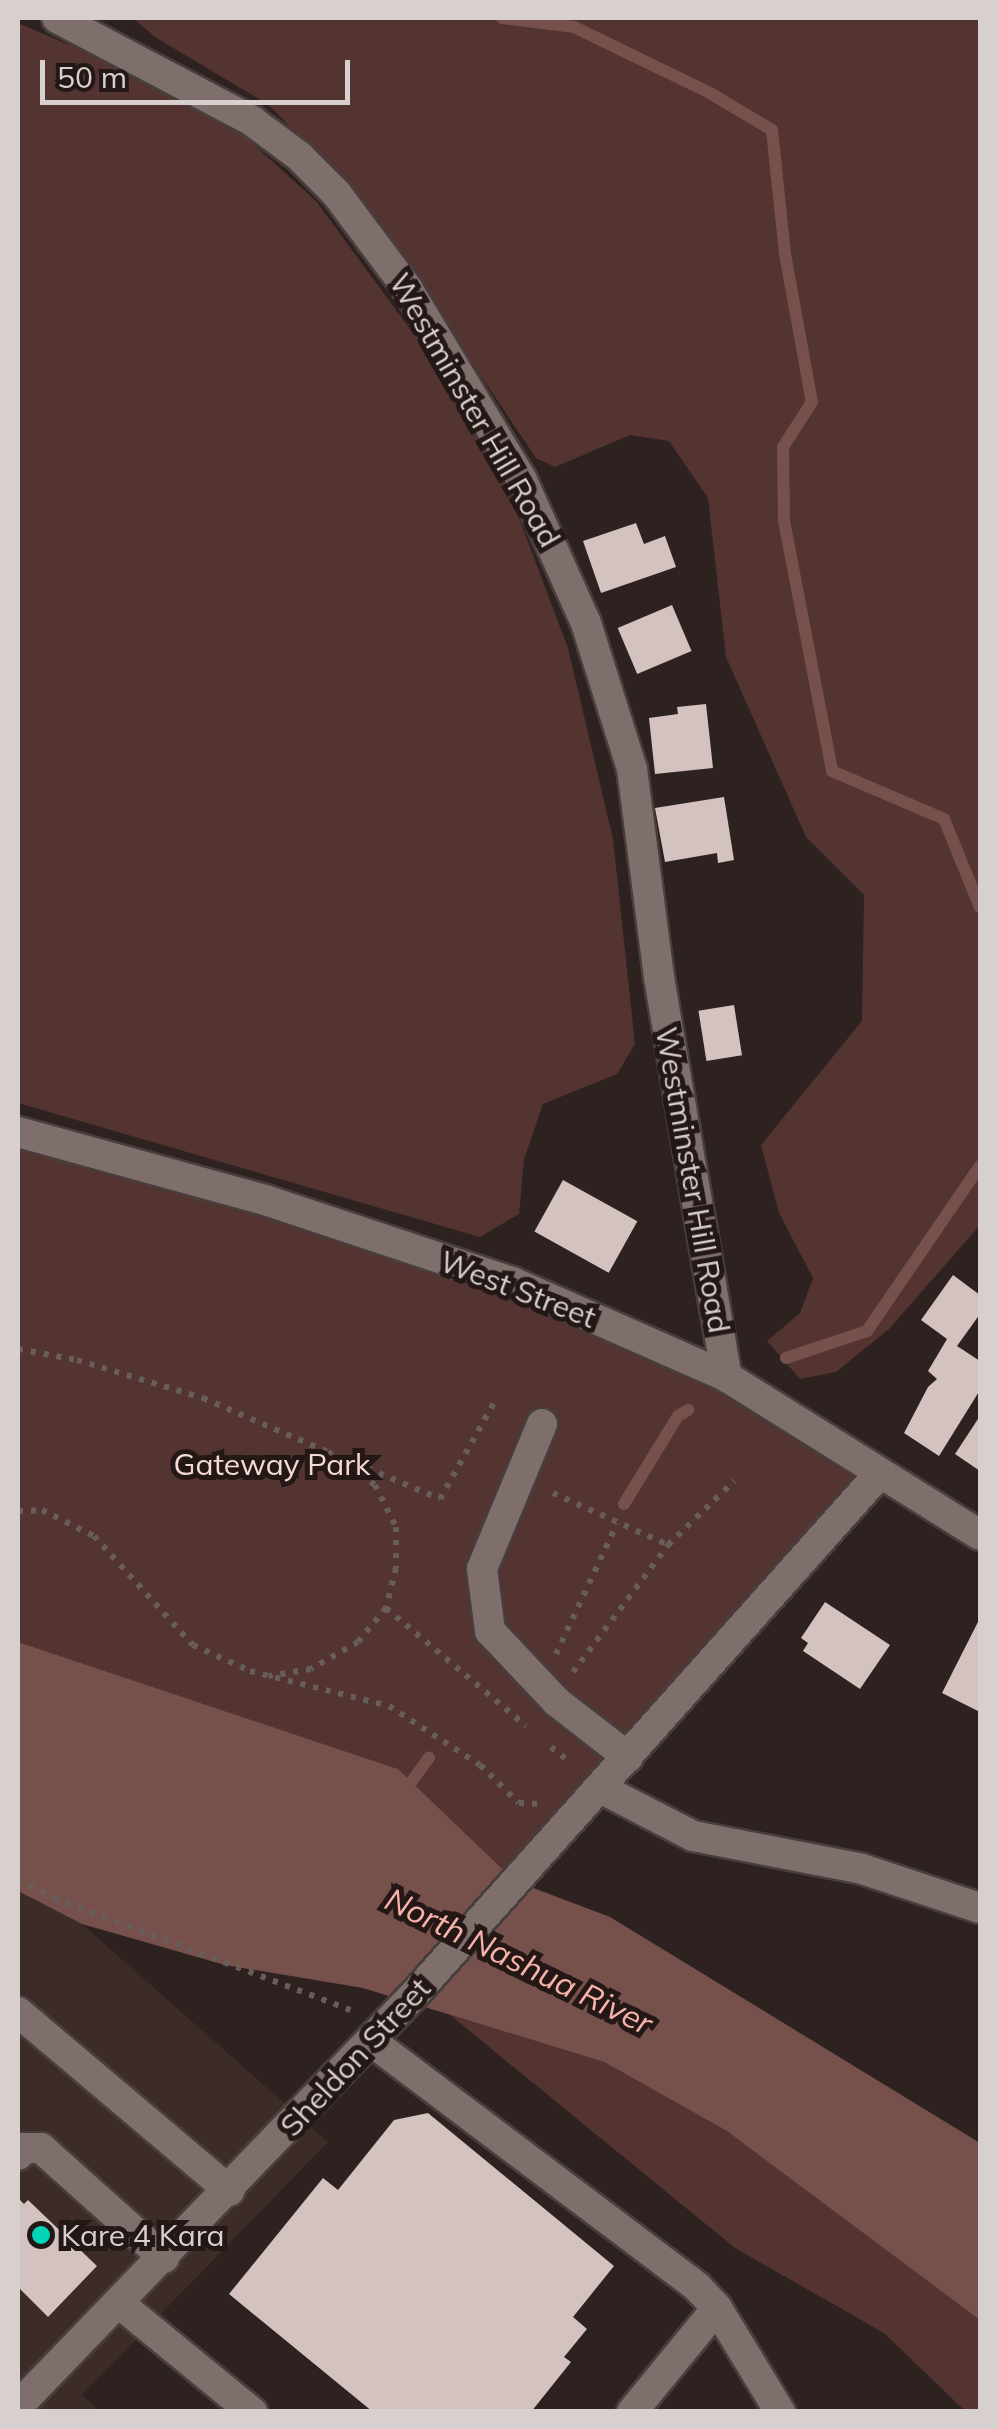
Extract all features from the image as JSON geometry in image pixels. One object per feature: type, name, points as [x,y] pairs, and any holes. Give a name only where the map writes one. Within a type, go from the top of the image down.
[{"type":"street","name":"Westminster Hill Road","points":[[57,18],[252,121],[311,168],[374,239],[522,480],[586,623],[632,769],[659,977],[727,1377]]},
{"type":"street","name":"West Street","points":[[18,1132],[268,1201],[512,1282],[727,1377],[980,1535]]},
{"type":"street","points":[[542,1424],[482,1569],[490,1631],[556,1702],[628,1757]]},
{"type":"street","name":"Sheldon Street","points":[[18,2406],[230,2191],[413,1996],[879,1474]]},
{"type":"street","points":[[600,1788],[693,1836],[862,1868],[980,1908]]},
{"type":"street","points":[[18,2012],[230,2191]]},
{"type":"street","points":[[378,2033],[697,2287],[717,2308],[780,2412]]},
{"type":"street","points":[[18,2154],[25,2148],[41,2148],[164,2258]]},
{"type":"street","points":[[120,2304],[252,2412]]},
{"type":"street","points":[[632,2412],[717,2308]]},
{"type":"path","points":[[18,1349],[77,1360],[203,1398],[440,1499],[494,1401]]},
{"type":"path","points":[[270,1676],[311,1669],[358,1642],[386,1608],[396,1568],[396,1527],[376,1484],[328,1452]]},
{"type":"path","points":[[565,1682],[668,1545],[734,1481]]},
{"type":"path","points":[[542,1488],[668,1545]]},
{"type":"path","points":[[18,1511],[42,1510],[94,1536],[192,1645],[270,1676],[389,1706],[480,1765],[519,1803],[550,1804]]},
{"type":"path","points":[[554,1658],[616,1524]]},
{"type":"path","points":[[386,1608],[568,1761]]},
{"type":"path","points":[[18,1879],[54,1898],[378,2033]]},
{"type":"shaded area","points":[[18,1891],[82,1924],[328,2142],[82,2395],[100,2411],[18,2411]]},
{"type":"green space","points":[[133,18],[980,18],[980,1225],[889,1329],[836,1372],[800,1379],[767,1341],[800,1313],[813,1278],[779,1213],[761,1145],[862,1021],[864,895],[806,837],[726,657],[708,498],[669,441],[630,435],[555,467],[536,458],[370,211],[269,105],[155,37]]},
{"type":"green space","points":[[18,23],[100,58],[239,131],[316,201],[432,359],[510,494],[568,648],[613,839],[635,1044],[617,1074],[543,1104],[524,1159],[519,1214],[480,1237],[18,1103]]},
{"type":"green space","name":"Gateway Park","points":[[18,1132],[268,1201],[727,1377],[879,1474],[515,1881],[398,1769],[18,1642]]},
{"type":"green space","points":[[450,2015],[604,2062],[727,2131],[977,2314],[980,2411],[965,2411],[884,2333],[735,2248]]},
{"type":"water","name":"North Nashua River","points":[[18,1642],[398,1769],[515,1881],[610,1917],[980,2143],[980,2320],[727,2131],[604,2062],[363,1988],[225,1965],[82,1924],[18,1891]]},
{"type":"building","points":[[636,523],[644,544],[665,536],[676,567],[601,593],[583,541]]},
{"type":"building","points":[[672,605],[692,651],[637,674],[618,628]]},
{"type":"building","points":[[706,704],[713,768],[655,774],[649,718],[678,714],[677,707]]},
{"type":"building","points":[[724,797],[734,860],[718,863],[717,853],[665,862],[655,808]]},
{"type":"building","points":[[734,1005],[742,1055],[706,1061],[698,1011]]},
{"type":"building","points":[[563,1180],[637,1221],[609,1273],[534,1232]]},
{"type":"building","points":[[953,1275],[980,1295],[980,1314],[957,1346],[980,1361],[980,1390],[939,1456],[904,1433],[928,1387],[937,1379],[928,1371],[947,1339],[921,1320]]},
{"type":"building","points":[[980,1416],[980,1471],[955,1454]]},
{"type":"building","points":[[825,1602],[890,1645],[860,1689],[803,1651],[808,1643],[801,1638]]},
{"type":"building","points":[[980,1618],[980,1712],[942,1693]]},
{"type":"building","points":[[428,2113],[614,2266],[573,2317],[587,2329],[564,2357],[571,2362],[531,2412],[373,2412],[229,2294],[323,2178],[338,2190],[394,2120]]},
{"type":"building","name":"Kare 4 Kara","points":[[18,2198],[24,2204],[28,2200],[97,2266],[48,2317],[18,2287]]},
{"type":"waterway","points":[[502,18],[574,27],[710,93],[772,130],[785,254],[812,402],[783,447],[784,521],[832,771],[944,819],[980,907]]},
{"type":"waterway","points":[[786,1358],[867,1331],[980,1166]]},
{"type":"waterway","points":[[624,1504],[678,1416],[688,1410]]},
{"type":"waterway","points":[[412,1781],[429,1758]]},
{"type":"place","name":"Kare 4 Kara","points":[[41,2235]]}]
